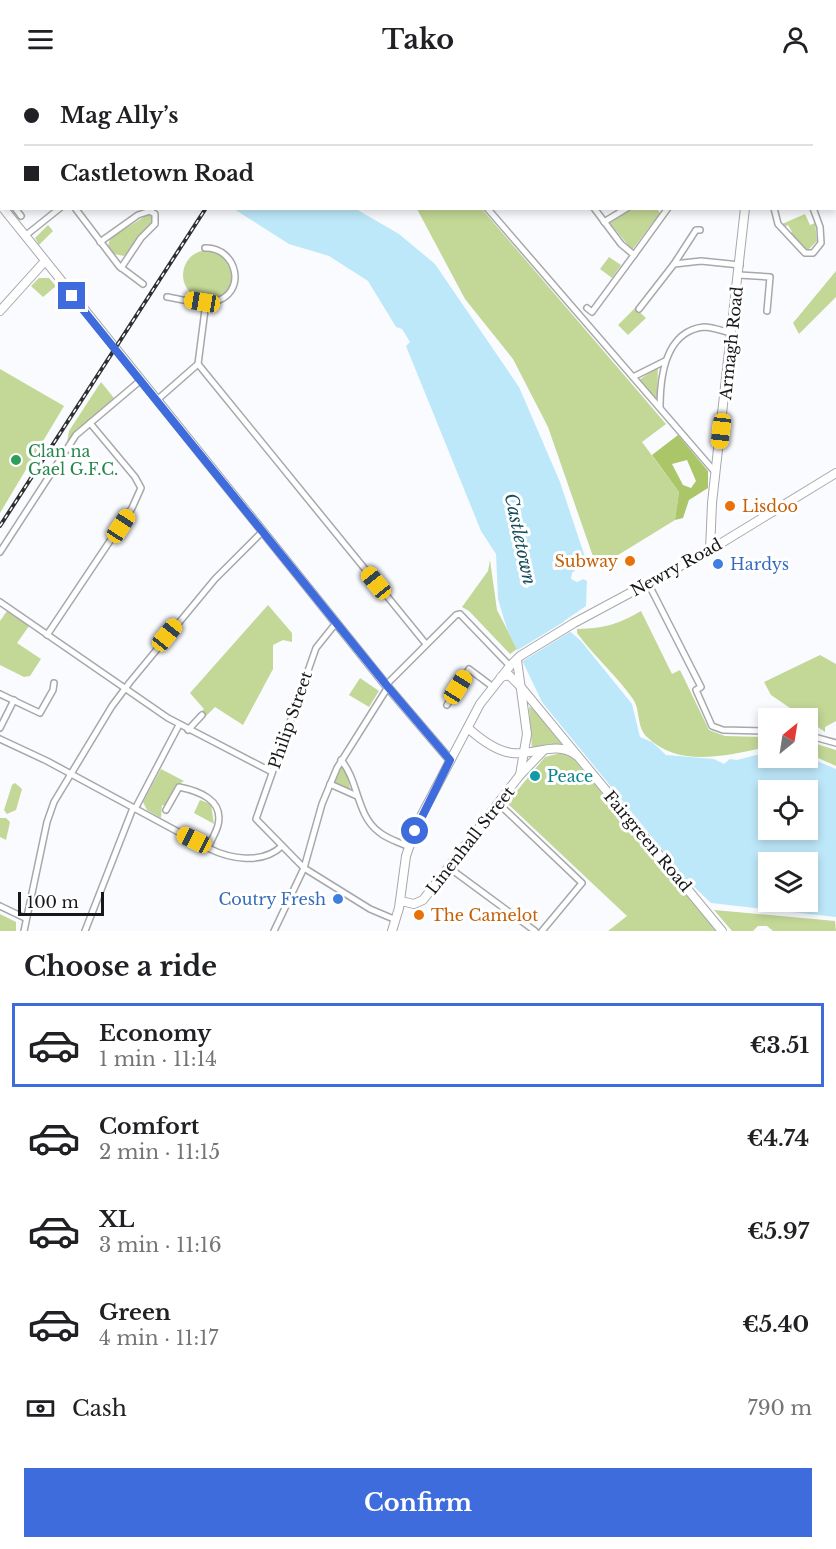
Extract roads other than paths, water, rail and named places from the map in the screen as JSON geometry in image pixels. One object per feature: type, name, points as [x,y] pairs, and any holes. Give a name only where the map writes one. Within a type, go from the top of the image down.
[{"type":"main road","points":[[3,210],[387,686],[450,760]]},
{"type":"main road","name":"Armagh Road","points":[[710,550],[716,473],[745,210]]},
{"type":"main road","points":[[0,311],[45,261]]},
{"type":"main road","name":"Newry Road","points":[[392,931],[401,901],[403,871],[418,822],[468,728],[493,687],[510,666],[518,658],[574,623],[710,550],[836,473]]},
{"type":"main road","points":[[518,658],[520,686]]},
{"type":"main road","name":"Fairgreen Road","points":[[501,676],[510,676],[520,686],[722,931]]},
{"type":"main road","name":"Linenhall Street","points":[[401,901],[414,904],[423,900],[520,775],[525,752],[526,718],[520,686]]},
{"type":"main road","points":[[468,728],[476,736],[504,751],[525,752],[561,748],[581,760]]},
{"type":"main road","points":[[520,775],[543,751]]},
{"type":"street","points":[[16,210],[21,216]]},
{"type":"street","points":[[25,236],[58,210]]},
{"type":"street","points":[[489,210],[660,407],[697,454],[716,473]]},
{"type":"street","points":[[595,210],[634,255]]},
{"type":"street","points":[[604,222],[624,210]]},
{"type":"street","points":[[586,308],[592,312],[665,210]]},
{"type":"street","points":[[774,210],[778,225],[805,253],[813,253],[821,243],[820,227],[814,210]]},
{"type":"street","points":[[77,211],[121,268],[143,284]]},
{"type":"street","points":[[100,242],[138,215],[150,211],[155,214],[155,224],[141,238],[121,268]]},
{"type":"street","points":[[649,312],[641,307],[674,264],[696,230],[699,230]]},
{"type":"street","points":[[167,297],[206,302],[217,301],[226,296],[234,284],[235,273],[232,263],[224,253],[205,248]]},
{"type":"street","points":[[674,264],[701,261],[740,265]]},
{"type":"street","points":[[739,275],[770,277],[767,311]]},
{"type":"street","points":[[157,400],[198,364],[206,302]]},
{"type":"street","points":[[660,407],[660,382],[665,361],[683,337],[698,329],[711,328],[731,333]]},
{"type":"street","points":[[633,377],[665,361]]},
{"type":"street","points":[[198,364],[426,644]]},
{"type":"street","points":[[0,552],[71,442],[141,380]]},
{"type":"street","points":[[47,635],[132,508],[141,488],[135,477],[90,423]]},
{"type":"street","points":[[24,931],[50,810],[71,774],[125,689],[193,603],[225,567],[263,531]]},
{"type":"street","points":[[648,582],[701,687],[696,690],[709,719],[716,728],[758,730]]},
{"type":"street","points":[[0,602],[179,725],[272,772]]},
{"type":"street","points":[[274,931],[304,868],[322,804],[341,760],[387,686],[426,644],[456,615],[460,614],[510,666]]},
{"type":"street","name":"Philip Street","points":[[282,846],[257,822],[256,816],[316,648],[336,622]]},
{"type":"street","points":[[447,705],[469,669],[493,687]]},
{"type":"street","points":[[0,694],[40,713],[53,690],[54,683]]},
{"type":"street","points":[[0,728],[14,700]]},
{"type":"street","points":[[188,730],[202,715]]},
{"type":"street","points":[[85,931],[134,808],[179,725]]},
{"type":"street","points":[[818,738],[836,743]]},
{"type":"street","points":[[0,739],[229,857],[249,859],[268,854],[282,846],[304,868],[370,909],[396,920]]},
{"type":"street","points":[[341,760],[353,781],[371,825],[379,832],[409,847]]},
{"type":"street","points":[[330,784],[357,795]]},
{"type":"street","points":[[166,810],[179,787],[211,798],[216,804],[219,822],[208,848]]},
{"type":"street","points":[[499,804],[582,883],[542,931]]},
{"type":"street","points":[[448,867],[535,931]]},
{"type":"street","points":[[0,906],[25,918]]},
{"type":"water","name":"Castletown","points":[[236,210],[358,210],[399,234],[435,264],[519,387],[560,482],[586,560],[572,573],[571,579],[577,582],[583,579],[587,581],[586,606],[564,621],[566,628],[581,641],[632,704],[640,737],[652,742],[666,755],[714,759],[724,764],[730,759],[737,760],[758,755],[758,768],[818,768],[818,762],[836,769],[836,917],[791,912],[818,912],[818,852],[758,852],[758,908],[711,903],[687,880],[542,702],[507,629],[498,599],[496,554],[481,531],[406,346],[410,342],[402,329],[396,327],[368,281],[329,256],[289,244]]},
{"type":"railway","points":[[0,526],[205,210]]},
{"type":"place","name":"Clan na Gael G.F.C.","points":[[16,460]]},
{"type":"place","name":"Lisdoo","points":[[730,506]]},
{"type":"place","name":"Subway","points":[[630,561]]},
{"type":"place","name":"Hardys","points":[[718,564]]},
{"type":"place","name":"Peace","points":[[535,776]]},
{"type":"place","name":"Coutry Fresh","points":[[338,899]]},
{"type":"place","name":"The Camelot","points":[[419,915]]}]
